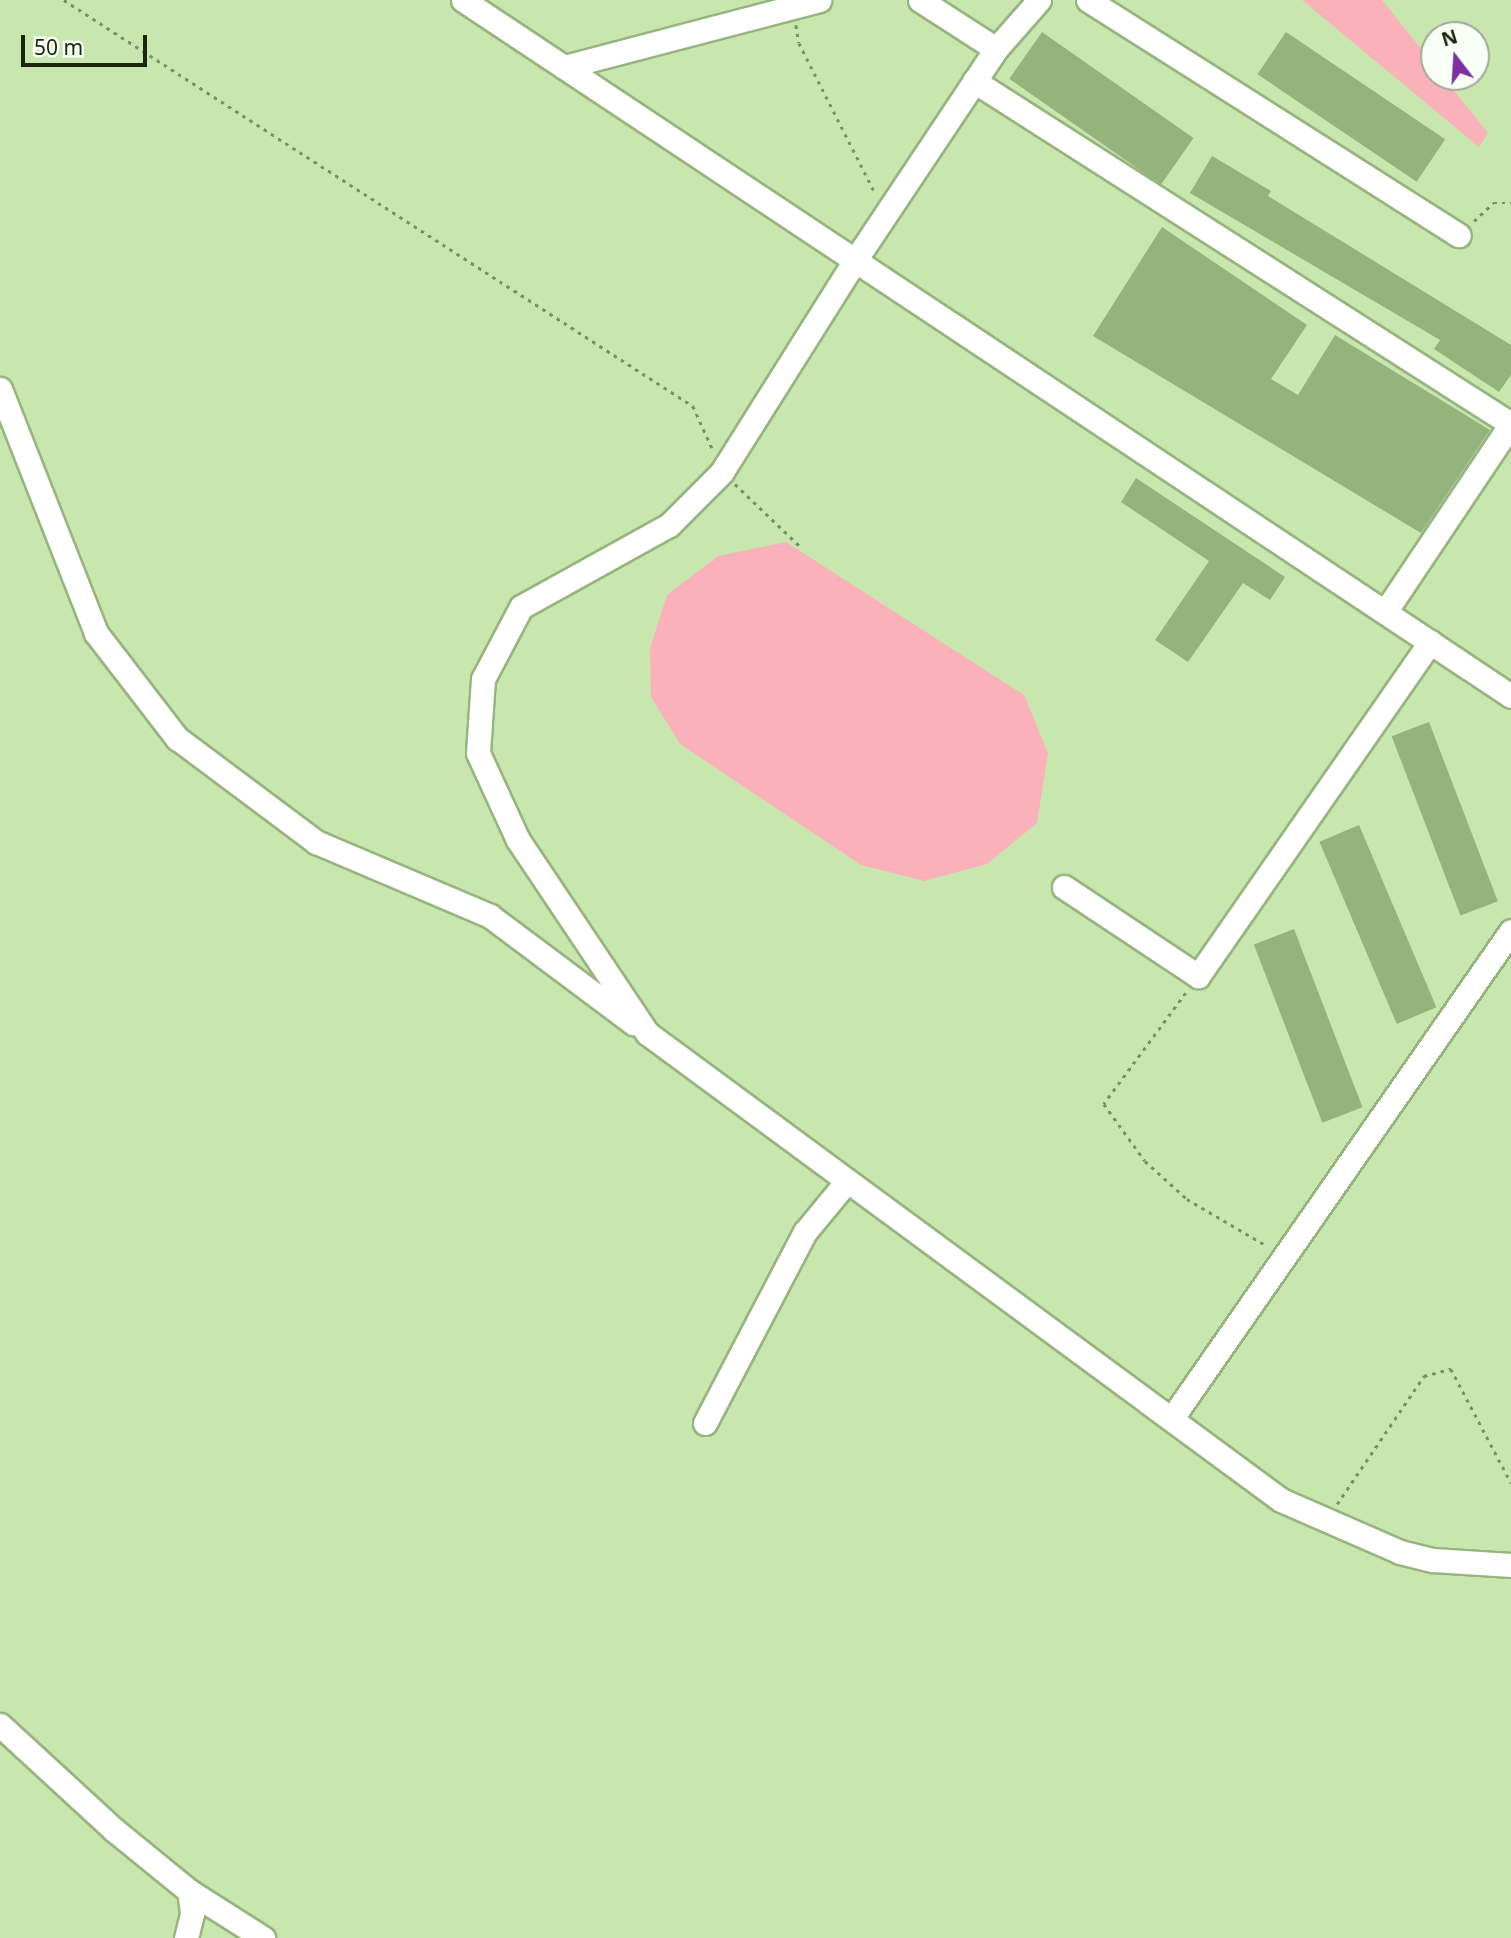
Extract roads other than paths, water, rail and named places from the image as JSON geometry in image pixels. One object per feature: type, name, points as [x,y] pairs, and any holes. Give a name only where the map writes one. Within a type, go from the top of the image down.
[{"type":"street","points":[[463,0],[1511,696]]},
{"type":"street","points":[[564,67],[819,0]]},
{"type":"street","points":[[920,0],[996,49]]},
{"type":"street","points":[[647,1033],[518,840],[483,765],[478,753],[483,679],[522,607],[669,525],[722,472],[854,262],[974,81],[996,49],[1040,0]]},
{"type":"street","points":[[1088,0],[1458,235]]},
{"type":"street","points":[[974,81],[1511,424],[1385,612]]},
{"type":"street","points":[[0,389],[96,633],[177,738],[316,842],[490,916],[1281,1500],[1324,1522],[1400,1552],[1433,1560],[1511,1565]]},
{"type":"street","points":[[1064,887],[1198,976],[1430,642]]},
{"type":"street","points":[[1172,1418],[1511,931]]},
{"type":"street","points":[[705,1423],[805,1233],[847,1181]]},
{"type":"street","points":[[0,1725],[59,1783],[189,1891],[263,1938]]},
{"type":"street","points":[[186,1938],[192,1914],[189,1891]]}]
